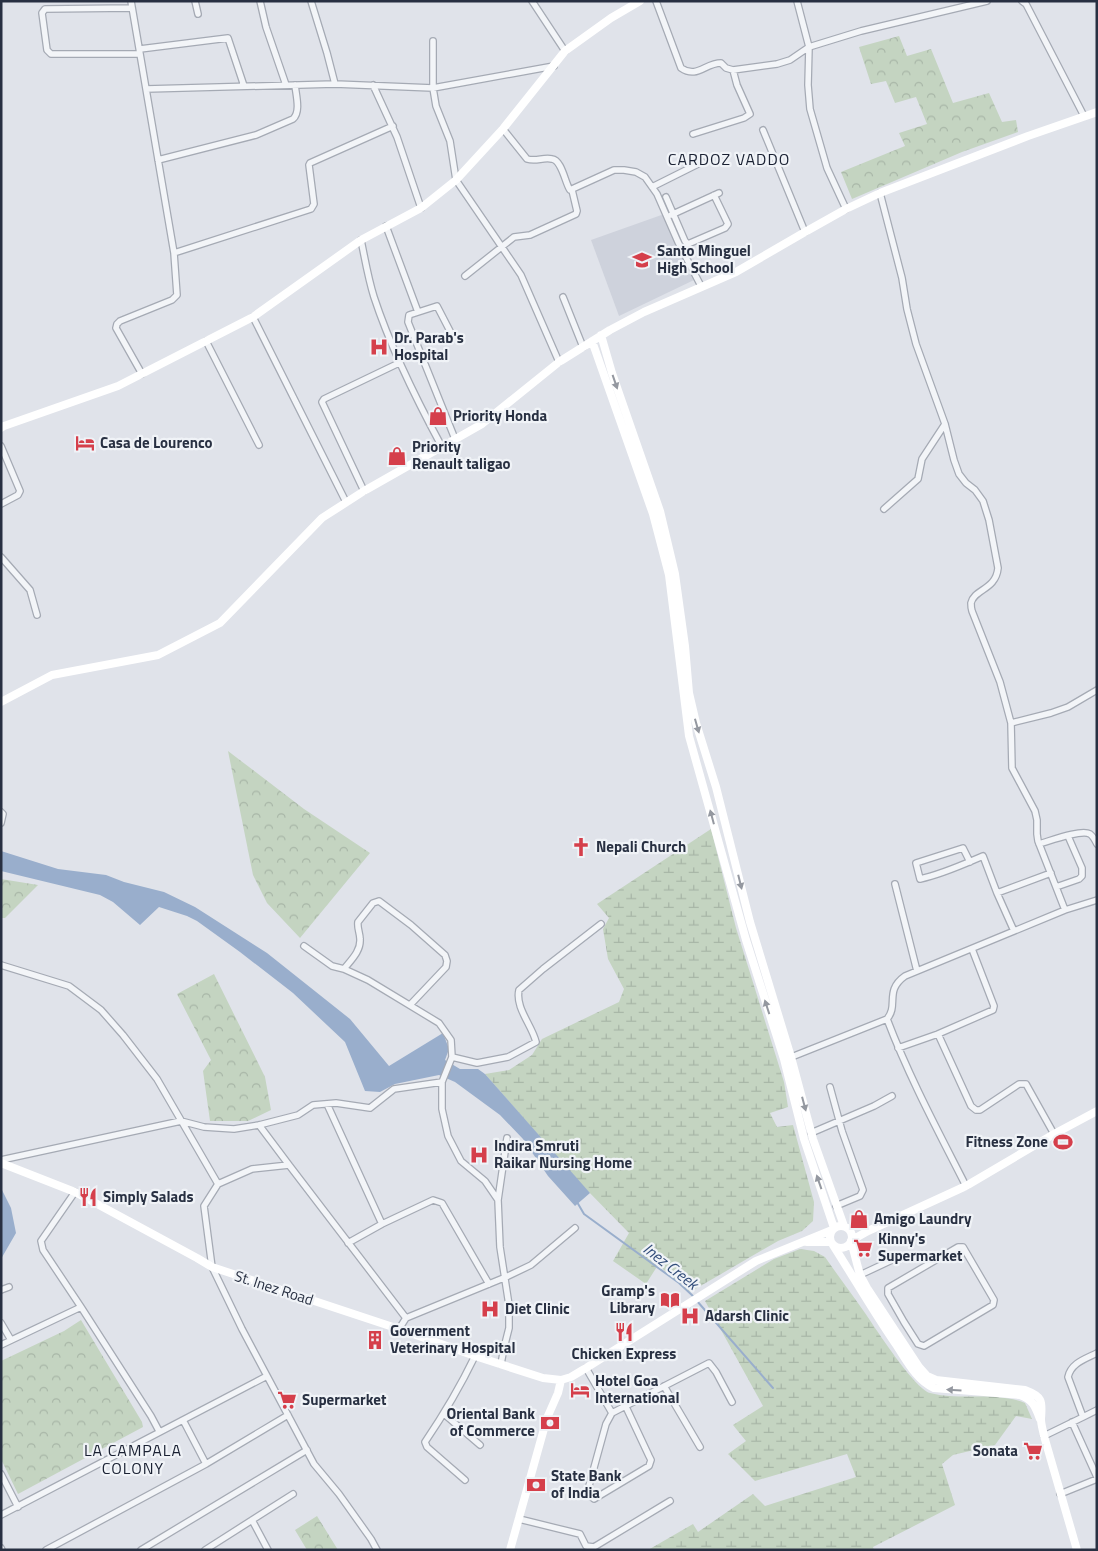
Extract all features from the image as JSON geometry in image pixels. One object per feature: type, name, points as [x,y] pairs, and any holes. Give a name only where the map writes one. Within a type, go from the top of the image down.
[{"type":"street","points":[[78,1],[79,8]]},
{"type":"street","points":[[195,1],[198,14]]},
{"type":"street","points":[[260,1],[266,26],[286,85]]},
{"type":"street","points":[[311,1],[335,84]]},
{"type":"street","points":[[532,1],[565,51]]},
{"type":"street","points":[[2,425],[118,386],[253,317],[361,240],[421,208],[456,180],[503,129],[565,51],[611,18],[640,1]]},
{"type":"street","points":[[656,1],[681,68],[692,73],[715,63],[721,63],[726,68],[733,70],[777,64],[790,60],[809,47],[861,31],[987,1]]},
{"type":"street","points":[[797,1],[809,47],[808,84],[810,109],[826,168],[846,209]]},
{"type":"street","points":[[1022,1],[1026,4],[1084,116]]},
{"type":"street","points":[[142,374],[116,328],[117,324],[120,321],[172,300],[177,296],[174,253],[146,89],[140,52],[132,4],[45,9],[42,11],[47,50],[51,54],[140,52],[228,38],[244,86]]},
{"type":"street","points":[[433,41],[433,88],[436,106],[450,141],[456,180],[520,275],[559,362]]},
{"type":"street","points":[[146,89],[335,84],[433,88],[554,66]]},
{"type":"street","points":[[693,134],[750,114],[737,85],[733,70]]},
{"type":"street","points":[[158,160],[245,138],[295,118],[297,112],[295,85]]},
{"type":"street","points":[[373,86],[393,126],[421,208]]},
{"type":"street","points":[[1,702],[52,675],[158,655],[220,623],[322,518],[346,502],[482,424],[559,362],[601,335],[644,312],[736,272],[846,209],[880,193],[1028,136],[1097,112]]},
{"type":"street","points":[[174,253],[311,209],[314,204],[310,163],[393,126]]},
{"type":"street","points":[[466,276],[514,237],[530,235],[576,214],[577,210],[572,190],[569,188],[559,164],[549,158],[532,160],[527,158],[503,129]]},
{"type":"street","points":[[763,130],[805,232]]},
{"type":"street","points":[[652,186],[702,162]]},
{"type":"street","points":[[572,190],[614,170],[636,172],[645,177],[658,194],[670,215],[685,241],[688,244],[725,228],[728,224],[716,194],[670,215]]},
{"type":"street","points":[[880,193],[902,278],[907,309],[916,344],[945,424],[954,460],[959,474],[982,500],[989,520],[998,576],[992,584],[974,597],[971,603],[972,611],[1000,682],[1011,723],[1012,768],[1035,811],[1039,844],[1065,910]]},
{"type":"street","points":[[666,197],[678,242],[701,286]]},
{"type":"street","points":[[386,226],[418,312]]},
{"type":"street","points":[[361,240],[374,296],[400,363],[420,408],[442,447]]},
{"type":"street","points":[[563,298],[582,347]]},
{"type":"street","points":[[451,333],[437,306],[409,315],[408,322],[456,440]]},
{"type":"street","points":[[253,317],[346,502]]},
{"type":"street","points":[[601,335],[612,373],[660,511],[676,574],[689,694],[716,787],[787,1058],[804,1139],[833,1229],[830,1235],[832,1244],[880,1321],[923,1381],[934,1388],[1020,1396],[1028,1398],[1034,1404],[1041,1421],[1076,1550]]},
{"type":"street","points":[[592,340],[653,514],[669,575],[689,736],[746,940],[836,1206],[846,1228],[852,1235],[851,1241],[860,1275],[919,1367],[927,1376],[936,1380],[1025,1390],[1035,1394],[1043,1404],[1041,1421]]},
{"type":"street","points":[[206,341],[259,445]]},
{"type":"street","points":[[364,492],[322,402],[324,399],[400,363]]},
{"type":"street","points":[[884,509],[918,479],[922,459],[945,424]]},
{"type":"street","points":[[1,446],[20,491],[18,495],[1,504]]},
{"type":"street","points":[[1,557],[30,590],[37,614]]},
{"type":"street","points":[[1011,723],[1051,713],[1097,690]]},
{"type":"street","points":[[1,812],[3,814],[1,823]]},
{"type":"street","points":[[1039,844],[1082,832],[1090,834],[1096,841]]},
{"type":"street","points":[[1056,887],[1082,876],[1082,868],[1068,836]]},
{"type":"street","points":[[970,862],[963,848],[916,862],[920,879],[936,875],[970,862],[983,856],[1014,931]]},
{"type":"street","points":[[997,893],[1051,873]]},
{"type":"street","points":[[895,884],[917,971]]},
{"type":"street","points":[[787,1058],[887,1019],[891,1015],[894,988],[898,981],[905,976],[1065,910],[1097,900]]},
{"type":"street","points":[[344,969],[360,948],[358,922],[373,903],[379,901],[411,925],[445,955],[447,961],[446,967],[410,1005]]},
{"type":"street","points":[[452,1057],[478,1063],[508,1057],[536,1042],[518,1001],[519,990],[601,924]]},
{"type":"street","points":[[304,946],[332,966],[344,969],[368,980],[439,1023],[451,1040],[452,1057],[442,1082],[442,1109],[448,1136],[461,1161],[485,1180],[498,1200]]},
{"type":"street","points":[[898,1048],[938,1034],[993,1010],[994,1006],[972,949]]},
{"type":"street","points":[[1,965],[69,986],[102,1010],[157,1078],[218,1184]]},
{"type":"street","points":[[887,1019],[917,1090],[966,1186]]},
{"type":"street","points":[[938,1034],[971,1106],[976,1110],[980,1110],[1019,1084],[1026,1084],[1054,1134]]},
{"type":"street","points":[[1,1162],[181,1122],[204,1127],[234,1129],[260,1125],[298,1115],[313,1105],[336,1103],[370,1108],[394,1089],[442,1082]]},
{"type":"street","points":[[830,1087],[839,1122],[863,1190],[860,1196],[836,1206]]},
{"type":"street","points":[[811,1133],[839,1122],[892,1096]]},
{"type":"street","points":[[327,1104],[382,1224]]},
{"type":"street","points":[[800,1243],[832,1244],[842,1248],[847,1246],[851,1241],[868,1231],[966,1186],[1097,1111]]},
{"type":"street","points":[[260,1125],[406,1318]]},
{"type":"street","points":[[502,1364],[504,1348],[510,1328],[506,1277],[500,1246],[498,1200],[507,1138]]},
{"type":"street","name":"St. Inez Road","points":[[1,1162],[75,1192],[212,1267],[475,1356],[543,1378],[561,1380]]},
{"type":"street","points":[[289,1165],[252,1169],[218,1184],[204,1206],[212,1267],[242,1329],[314,1464],[339,1494],[377,1550]]},
{"type":"street","points":[[75,1192],[41,1241],[43,1250],[151,1416],[159,1432]]},
{"type":"street","points":[[348,1242],[433,1200],[442,1203],[489,1284]]},
{"type":"street","points":[[399,1329],[406,1318],[506,1277],[531,1264],[575,1228]]},
{"type":"street","points":[[510,1550],[547,1418],[558,1394],[561,1380],[571,1377],[586,1368],[756,1261],[833,1229],[846,1228],[868,1231]]},
{"type":"street","points":[[958,1247],[962,1247],[994,1300],[993,1305],[924,1346],[918,1344],[904,1322],[888,1294],[888,1288],[958,1247]]},
{"type":"street","points":[[860,1275],[892,1260]]},
{"type":"street","points":[[1,1290],[8,1286]]},
{"type":"street","points":[[1,1345],[81,1308]]},
{"type":"street","points":[[894,1328],[904,1322]]},
{"type":"street","points":[[1,1323],[11,1340]]},
{"type":"street","points":[[1083,1416],[1068,1377],[1074,1364],[1097,1353]]},
{"type":"street","points":[[465,1480],[425,1442],[462,1384],[475,1356]]},
{"type":"street","points":[[626,1406],[649,1456],[649,1466],[594,1499],[587,1493],[606,1424],[612,1413],[709,1363],[732,1402]]},
{"type":"street","points":[[586,1368],[612,1413]]},
{"type":"street","points":[[1,1515],[267,1376]]},
{"type":"street","points":[[664,1386],[700,1447]]},
{"type":"street","points":[[1044,1436],[1097,1410]]},
{"type":"street","points":[[444,1414],[480,1445]]},
{"type":"street","points":[[46,1550],[206,1464],[288,1415]]},
{"type":"street","points":[[183,1420],[206,1464]]},
{"type":"street","points":[[1060,1494],[1097,1478],[1072,1422]]},
{"type":"street","points":[[141,1550],[307,1450]]},
{"type":"street","points":[[1,1474],[18,1507]]},
{"type":"street","points":[[205,1550],[293,1494]]},
{"type":"street","points":[[519,1519],[580,1534],[586,1546],[594,1546],[670,1501]]},
{"type":"street","points":[[252,1520],[268,1550]]},
{"type":"shaded area","name":"Santo Minguel High School","points":[[667,213],[694,280],[619,316],[591,240]]},
{"type":"green space","points":[[899,36],[907,56],[931,49],[953,103],[989,93],[1002,122],[1016,120],[1018,132],[962,152],[852,199],[841,172],[905,146],[899,133],[927,124],[916,97],[895,103],[886,81],[871,84],[859,47]]},
{"type":"green space","points":[[228,751],[304,809],[370,853],[300,938],[267,903],[253,875]]},
{"type":"green space","points":[[711,829],[736,928],[784,1082],[788,1107],[770,1113],[777,1127],[793,1125],[814,1202],[813,1221],[802,1231],[778,1241],[690,1292],[658,1265],[646,1284],[613,1261],[629,1233],[583,1186],[485,1074],[509,1070],[532,1055],[542,1039],[619,1002],[624,989],[608,959],[603,929],[609,918],[597,904]]},
{"type":"green space","points":[[1,879],[38,885],[5,918],[1,918]]},
{"type":"green space","points":[[214,974],[265,1077],[271,1110],[248,1121],[210,1121],[203,1071],[211,1060],[177,994]]},
{"type":"green space","points":[[800,1249],[814,1251],[825,1257],[905,1370],[923,1389],[930,1393],[942,1395],[1014,1399],[1025,1403],[1032,1419],[1016,1416],[995,1445],[953,1455],[942,1464],[955,1505],[873,1547],[874,1550],[648,1550],[693,1524],[698,1532],[753,1494],[765,1506],[856,1477],[847,1454],[755,1481],[728,1454],[746,1441],[733,1425],[763,1406],[705,1301],[774,1259]]},
{"type":"green space","points":[[81,1320],[142,1422],[143,1427],[18,1494],[1,1459],[1,1361],[64,1331]]},
{"type":"green space","points":[[317,1516],[338,1550],[307,1550],[295,1530]]},
{"type":"water","points":[[1,851],[58,869],[106,875],[124,882],[164,892],[195,907],[267,953],[350,1019],[389,1066],[443,1033],[449,1049],[445,1060],[460,1069],[478,1069],[485,1074],[590,1193],[575,1206],[548,1176],[523,1139],[500,1115],[455,1082],[439,1075],[395,1084],[380,1092],[365,1091],[345,1042],[293,993],[197,921],[159,907],[140,925],[113,902],[100,895],[1,871]]},
{"type":"water","points":[[1,1188],[11,1208],[16,1233],[1,1259]]},
{"type":"waterway","name":"Inez Creek","points":[[577,1202],[584,1214],[679,1283],[694,1297]]},
{"type":"waterway","name":"Inez Creek","points":[[697,1301],[773,1388]]},
{"type":"place","name":"Santo Minguel High School","points":[[642,260]]},
{"type":"place","name":"Dr. Parab's Hospital","points":[[379,347]]},
{"type":"place","name":"Priority Honda","points":[[438,416]]},
{"type":"place","name":"Casa de Lourenco","points":[[85,443]]},
{"type":"place","name":"Priority Renault taligao","points":[[397,456]]},
{"type":"place","name":"Nepali Church","points":[[581,847]]},
{"type":"place","name":"Fitness Zone","points":[[1063,1142]]},
{"type":"place","name":"Indira Smruti Raikar Nursing Home","points":[[479,1155]]},
{"type":"place","name":"Simply Salads","points":[[88,1197]]},
{"type":"place","name":"Amigo Laundry","points":[[859,1219]]},
{"type":"place","name":"Kinny's Supermarket","points":[[863,1248]]},
{"type":"place","name":"Gramp's Library","points":[[670,1300]]},
{"type":"place","name":"Diet Clinic","points":[[490,1309]]},
{"type":"place","name":"Adarsh Clinic","points":[[690,1316]]},
{"type":"place","name":"Chicken Express","points":[[624,1332]]},
{"type":"place","name":"Government Veterinary Hospital","points":[[375,1340]]},
{"type":"place","name":"Hotel Goa International","points":[[580,1390]]},
{"type":"place","name":"Supermarket","points":[[287,1400]]},
{"type":"place","name":"Oriental Bank of Commerce","points":[[550,1423]]},
{"type":"place","name":"Sonata","points":[[1033,1451]]},
{"type":"place","name":"State Bank of India","points":[[536,1485]]},
{"type":"district","name":"CARDOZ VADDO","points":[[729,159]]},
{"type":"district","name":"LA CAMPALA COLONY","points":[[133,1459]]}]
